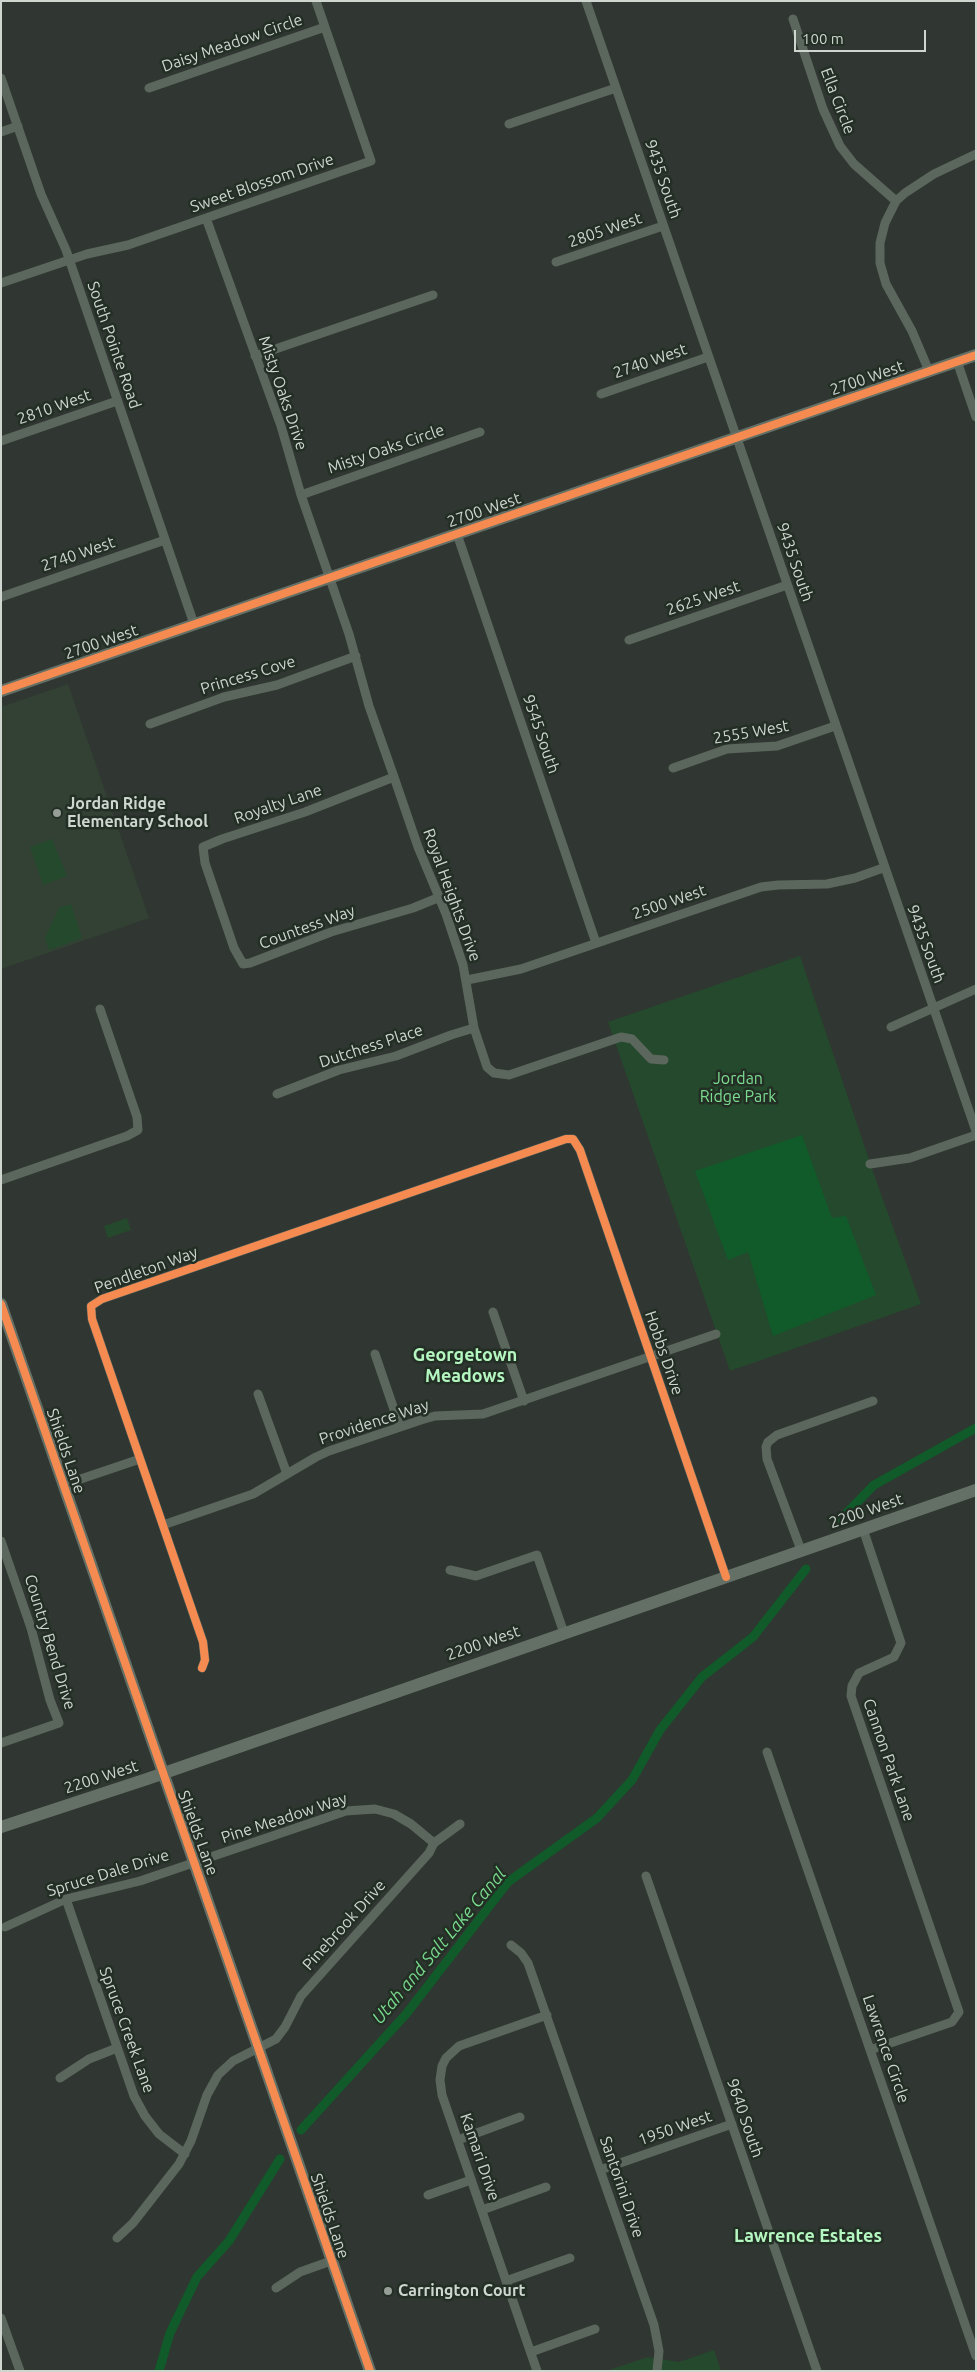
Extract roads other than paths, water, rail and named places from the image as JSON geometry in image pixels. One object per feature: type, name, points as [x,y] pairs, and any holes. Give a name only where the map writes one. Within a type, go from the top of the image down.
[{"type":"main road","name":"2700 West","points":[[1,691],[976,355]]},
{"type":"main road","name":"Shields Lane","points":[[1,1304],[370,2371]]},
{"type":"main road","name":"2200 West","points":[[1,1827],[162,1773],[976,1490]]},
{"type":"street","name":"Sweet Blossom Drive","points":[[1,283],[98,251],[128,245],[372,161],[316,1]]},
{"type":"street","name":"9435 South","points":[[586,1],[883,868],[976,1133]]},
{"type":"street","name":"Ella Circle","points":[[793,19],[823,109],[840,146],[854,164],[896,201]]},
{"type":"street","name":"Daisy Meadow Circle","points":[[149,88],[325,27]]},
{"type":"street","name":"South Pointe Road","points":[[1,78],[41,194],[69,260],[194,624]]},
{"type":"street","points":[[509,124],[616,88]]},
{"type":"street","points":[[1,132],[18,126]]},
{"type":"street","points":[[929,371],[912,331],[886,284],[880,263],[880,243],[885,223],[896,201],[914,186],[934,174],[976,154]]},
{"type":"street","name":"Misty Oaks Drive","points":[[206,218],[254,356],[281,426],[301,495],[330,578]]},
{"type":"street","name":"2805 West","points":[[556,262],[663,226]]},
{"type":"street","points":[[254,356],[433,295]]},
{"type":"street","name":"2740 West","points":[[601,394],[708,357]]},
{"type":"street","points":[[957,361],[976,417]]},
{"type":"street","name":"2810 West","points":[[1,441],[118,401]]},
{"type":"street","name":"Misty Oaks Circle","points":[[301,495],[480,432]]},
{"type":"street","name":"9545 South","points":[[457,534],[596,943]]},
{"type":"street","name":"2740 West","points":[[1,597],[165,540]]},
{"type":"street","name":"Royal Heights Drive","points":[[330,578],[356,656],[369,706],[418,847],[440,897],[467,980],[474,1028],[487,1067],[494,1073],[502,1076],[621,1037],[632,1039],[651,1059],[664,1060]]},
{"type":"street","name":"2625 West","points":[[629,640],[787,585]]},
{"type":"street","name":"Princess Cove","points":[[150,724],[224,697],[277,685],[356,656]]},
{"type":"street","name":"2555 West","points":[[673,768],[727,749],[777,746],[835,726]]},
{"type":"street","name":"Royalty Lane","points":[[220,906],[205,863],[202,847],[298,815],[394,778]]},
{"type":"street","name":"2500 West","points":[[467,980],[521,969],[760,888],[795,884],[827,884],[855,878],[883,868]]},
{"type":"street","name":"Countess Way","points":[[220,906],[236,954],[243,964],[256,962],[331,932],[413,908],[440,897]]},
{"type":"street","points":[[891,1028],[976,989]]},
{"type":"street","points":[[1,1180],[127,1136],[138,1130],[137,1117],[100,1008]]},
{"type":"street","name":"Dutchess Place","points":[[277,1094],[346,1067],[396,1056],[451,1034],[474,1028]]},
{"type":"street","points":[[870,1164],[910,1158],[976,1133]]},
{"type":"street","name":"Hobbs Drive","points":[[573,1140],[580,1150],[726,1576]]},
{"type":"street","name":"Pendleton Way","points":[[202,1668],[204,1660],[203,1642],[92,1319],[91,1306],[96,1302],[560,1141],[573,1140]]},
{"type":"street","points":[[493,1312],[524,1401]]},
{"type":"street","name":"Providence Way","points":[[163,1525],[253,1494],[316,1456],[400,1426],[435,1416],[483,1414],[716,1334]]},
{"type":"street","points":[[375,1354],[400,1426]]},
{"type":"street","points":[[258,1394],[287,1474]]},
{"type":"street","points":[[801,1550],[768,1459],[766,1447],[768,1442],[778,1435],[873,1401]]},
{"type":"street","points":[[63,1485],[140,1459]]},
{"type":"street","name":"Cannon Park Lane","points":[[862,1529],[901,1643],[894,1657],[859,1673],[854,1681],[851,1696],[959,2008],[958,2016],[952,2022],[870,2050]]},
{"type":"street","name":"Country Bend Drive","points":[[1,1541],[32,1628],[50,1700],[59,1723],[1,1743]]},
{"type":"street","points":[[450,1570],[476,1576],[537,1555],[564,1633]]},
{"type":"street","name":"Lawrence Circle","points":[[767,1752],[976,2356]]},
{"type":"street","name":"Pine Meadow Way","points":[[194,1863],[356,1809],[394,1814],[411,1824],[434,1843]]},
{"type":"street","name":"Pinebrook Drive","points":[[117,2238],[133,2224],[165,2185],[185,2154],[197,2128],[207,2095],[218,2075],[233,2061],[276,2039],[300,1996],[429,1853],[434,1843],[460,1824]]},
{"type":"street","name":"Spruce Dale Drive","points":[[6,1927],[66,1899],[140,1881],[194,1863]]},
{"type":"street","name":"9640 South","points":[[646,1876],[817,2371]]},
{"type":"street","name":"Spruce Creek Lane","points":[[66,1899],[134,2096],[145,2116],[167,2142],[185,2154]]},
{"type":"street","name":"Santorini Drive","points":[[511,1945],[521,1952],[528,1963],[656,2331],[659,2351],[657,2371]]},
{"type":"street","name":"Kamari Drive","points":[[537,2371],[440,2088],[440,2073],[446,2058],[459,2046],[547,2015]]},
{"type":"street","points":[[60,2078],[89,2059],[117,2048]]},
{"type":"street","points":[[458,2140],[520,2117]]},
{"type":"street","name":"1950 West","points":[[600,2170],[732,2124]]},
{"type":"street","points":[[428,2194],[471,2180]]},
{"type":"street","points":[[482,2210],[546,2187]]},
{"type":"street","points":[[506,2281],[570,2258]]},
{"type":"street","points":[[276,2288],[300,2272],[331,2261]]},
{"type":"street","points":[[1,2318],[20,2371]]},
{"type":"street","points":[[531,2352],[594,2329]]},
{"type":"waterway","name":"Utah and Salt Lake Canal","points":[[838,1522],[874,1485],[976,1428]]},
{"type":"waterway","name":"Utah and Salt Lake Canal","points":[[301,2130],[407,2013],[508,1882],[597,1818],[632,1780],[660,1730],[702,1677],[753,1637],[806,1569]]},
{"type":"waterway","name":"Utah and Salt Lake Canal","points":[[159,2371],[170,2333],[197,2277],[229,2241],[280,2159]]},
{"type":"place","name":"Jordan Ridge Elementary School","points":[[57,813]]},
{"type":"place","name":"Carrington Court","points":[[388,2291]]},
{"type":"district","name":"Georgetown Meadows","points":[[465,1365]]},
{"type":"district","name":"Lawrence Estates","points":[[808,2236]]},
{"type":"park label","name":"Jordan Ridge Park","points":[[738,1088]]}]
